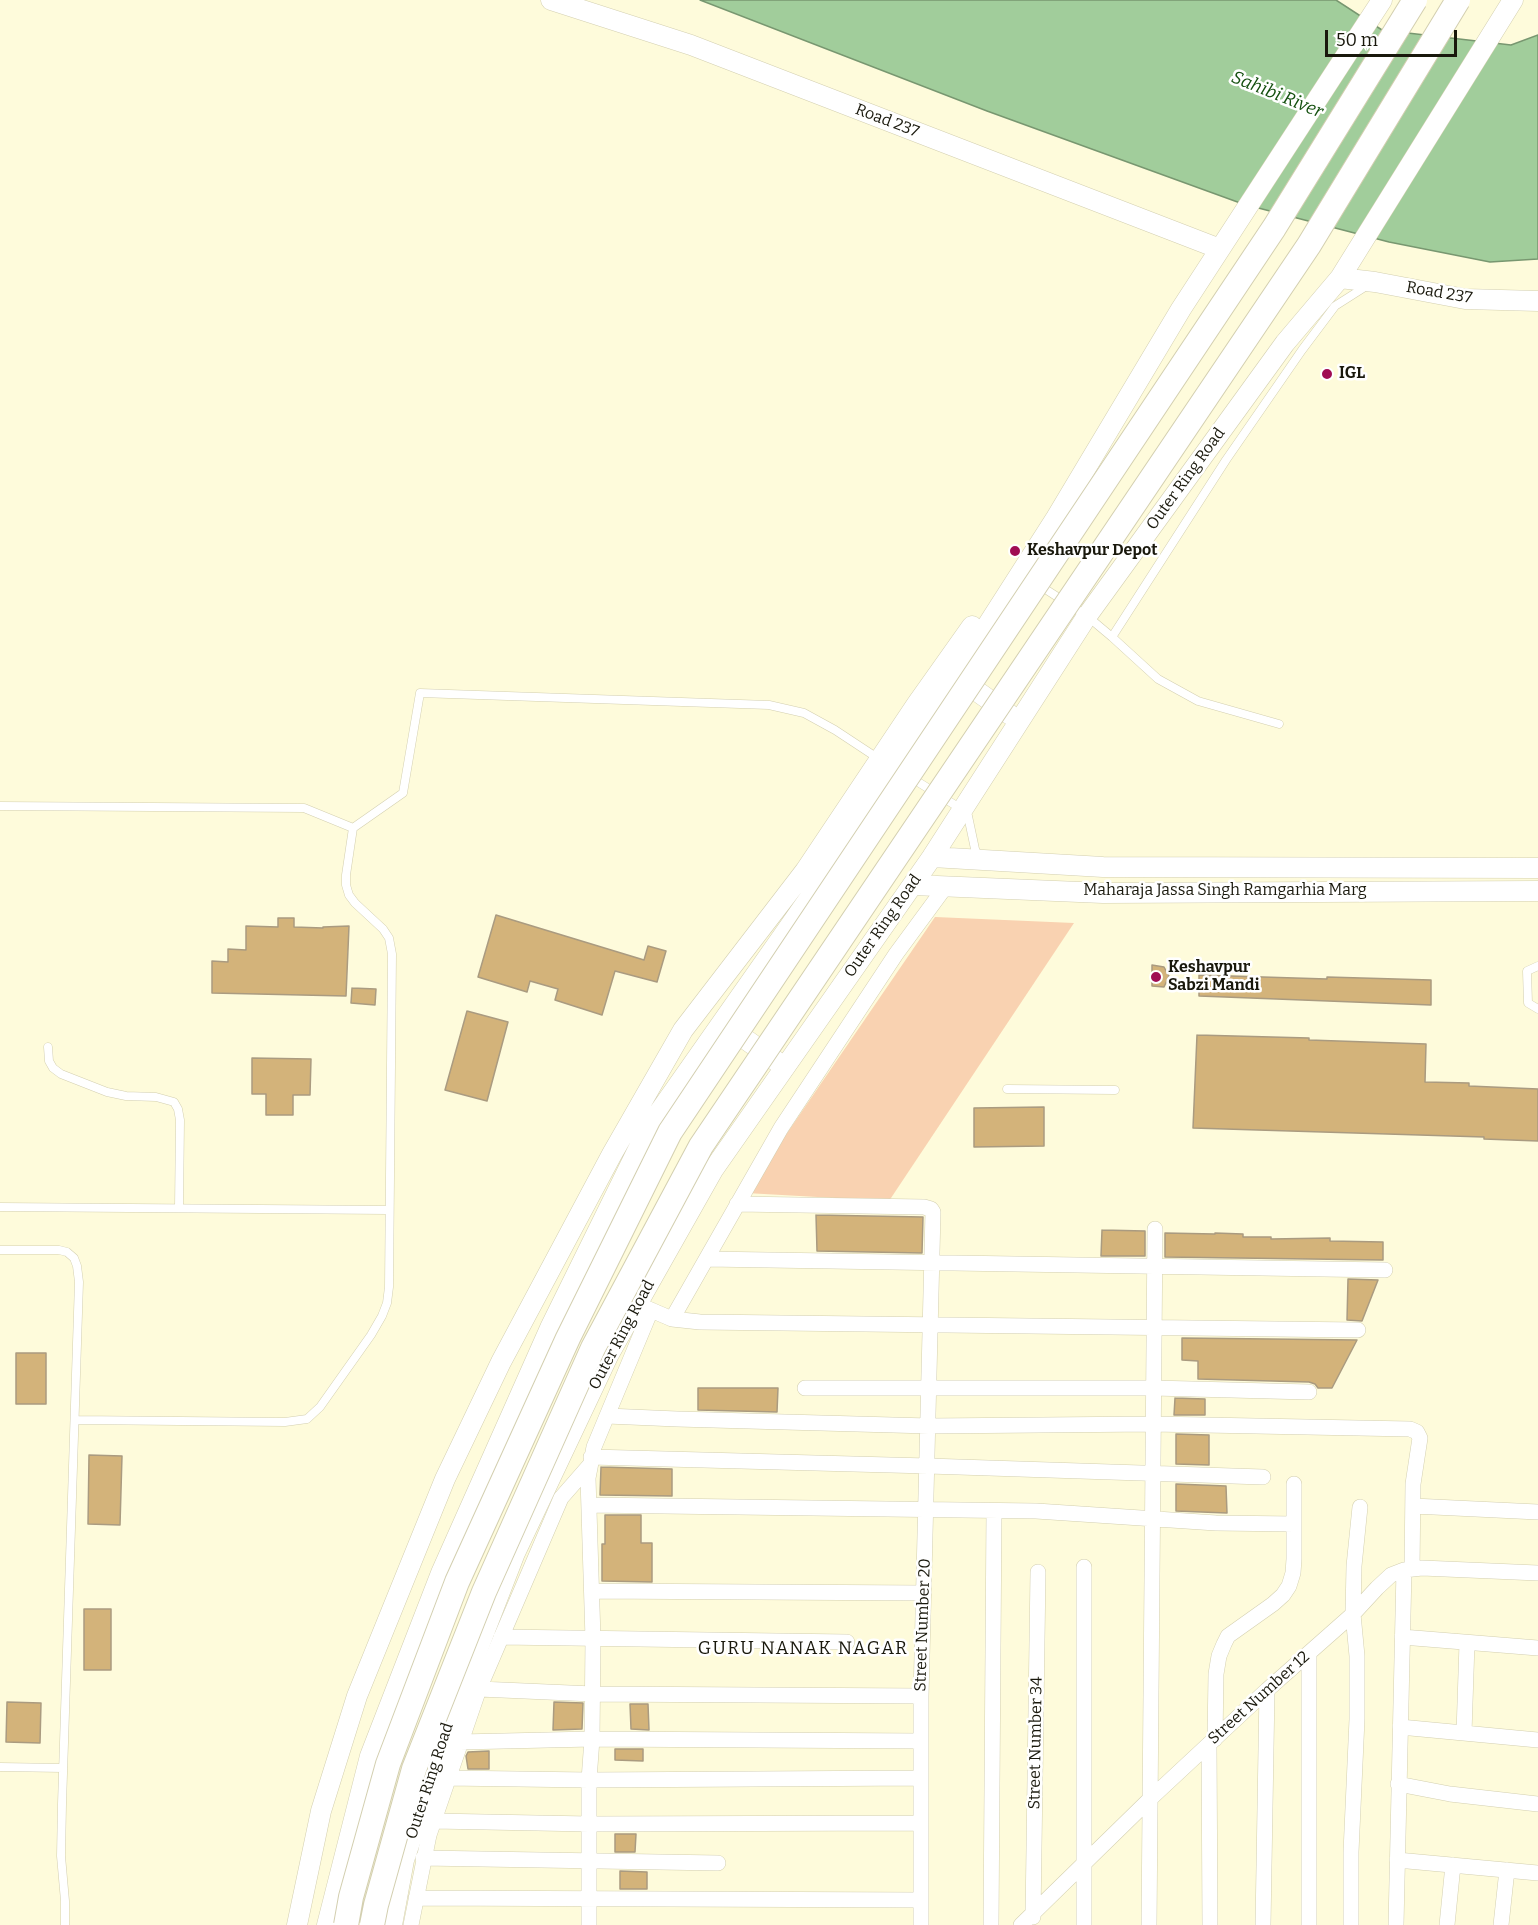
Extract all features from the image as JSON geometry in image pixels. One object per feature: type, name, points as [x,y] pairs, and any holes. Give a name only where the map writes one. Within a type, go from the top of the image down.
[{"type":"main road","points":[[346,1925],[351,1897],[388,1764],[457,1582],[568,1338],[670,1132],[1274,228],[1415,0]]},
{"type":"main road","name":"Outer Ring Road","points":[[372,1925],[414,1769],[484,1592],[593,1348],[701,1146],[1309,245],[1458,0]]},
{"type":"street","name":"Road 237","points":[[551,0],[691,45],[1220,249]]},
{"type":"street","points":[[297,1925],[321,1811],[357,1696],[445,1479],[501,1362],[606,1165],[683,1030],[955,675],[1056,518],[1181,309],[1382,0]]},
{"type":"street","name":"Outer Ring Road","points":[[392,1925],[404,1860],[453,1713],[520,1544],[609,1354],[644,1307],[713,1170],[932,857],[1087,616],[1285,343],[1340,278],[1513,2]]},
{"type":"street","name":"Road 237","points":[[1340,278],[1375,282],[1465,299],[1538,302]]},
{"type":"street","points":[[327,1925],[370,1756],[441,1573],[550,1328],[650,1125],[834,863],[888,763],[916,705],[1039,532],[1056,518]]},
{"type":"street","points":[[955,675],[1019,721]]},
{"type":"street","name":"Maharaja Jassa Singh Ramgarhia Marg","points":[[932,857],[1103,867],[1538,868]]},
{"type":"street","points":[[1103,867],[1103,893]]},
{"type":"street","points":[[1493,867],[1493,891]]},
{"type":"street","name":"Maharaja Jassa Singh Ramgarhia Marg","points":[[913,885],[1103,893],[1538,891]]},
{"type":"street","points":[[672,1318],[781,1128],[896,954],[946,886]]},
{"type":"street","points":[[722,1023],[784,1068]]},
{"type":"street","name":"Street Number 20","points":[[737,1204],[924,1207],[933,1212],[921,1696],[921,1925]]},
{"type":"street","points":[[1149,1925],[1155,1229]]},
{"type":"street","points":[[707,1259],[1385,1270]]},
{"type":"street","points":[[589,1925],[589,1780],[592,1739],[593,1639],[587,1492],[590,1462],[608,1416],[644,1307],[672,1318],[700,1322],[1358,1330]]},
{"type":"street","points":[[805,1388],[1153,1388],[1309,1392]]},
{"type":"street","points":[[608,1416],[929,1426],[1153,1424],[1410,1428],[1417,1432],[1420,1438],[1413,1484],[1402,1637],[1396,1925]]},
{"type":"street","points":[[590,1462],[928,1466],[1263,1477]]},
{"type":"street","points":[[411,1925],[423,1858],[447,1778],[479,1689],[561,1498],[590,1462]]},
{"type":"street","points":[[1210,1925],[1212,1741],[1219,1656],[1228,1636],[1284,1595],[1289,1586],[1293,1573],[1294,1484]]},
{"type":"street","points":[[589,1505],[1036,1511],[1152,1520],[1294,1524]]},
{"type":"street","points":[[1413,1506],[1538,1512]]},
{"type":"street","points":[[1351,1925],[1351,1852],[1358,1700],[1353,1614],[1354,1566],[1360,1507]]},
{"type":"street","points":[[991,1925],[994,1511]]},
{"type":"street","points":[[1084,1568],[1084,1925]]},
{"type":"street","points":[[1408,1569],[1538,1573]]},
{"type":"street","name":"Street Number 12","points":[[1021,1925],[1033,1919],[1084,1863],[1151,1798],[1353,1614],[1391,1575],[1408,1569]]},
{"type":"street","name":"Street Number 34","points":[[1033,1919],[1038,1572]]},
{"type":"street","points":[[592,1592],[924,1593]]},
{"type":"street","points":[[501,1637],[847,1642]]},
{"type":"street","points":[[1402,1637],[1538,1648]]},
{"type":"street","points":[[1464,1733],[1467,1643]]},
{"type":"street","points":[[1309,1653],[1309,1925]]},
{"type":"street","points":[[479,1689],[593,1694],[921,1696]]},
{"type":"street","points":[[1263,1925],[1267,1690]]},
{"type":"street","points":[[1400,1727],[1538,1740]]},
{"type":"street","points":[[460,1742],[592,1739],[921,1741]]},
{"type":"street","points":[[447,1778],[589,1780],[921,1778]]},
{"type":"street","points":[[1398,1784],[1450,1794],[1538,1804]]},
{"type":"street","points":[[434,1821],[589,1824],[921,1823]]},
{"type":"street","points":[[423,1858],[718,1863]]},
{"type":"street","points":[[1397,1860],[1538,1873]]},
{"type":"street","points":[[1447,1925],[1452,1865]]},
{"type":"street","points":[[1501,1925],[1507,1870]]},
{"type":"street","points":[[416,1898],[921,1900]]},
{"type":"lane","points":[[1112,637],[1226,460],[1315,332],[1335,306],[1375,282]]},
{"type":"lane","points":[[1021,574],[1087,616],[1158,679],[1198,701],[1279,724]]},
{"type":"lane","points":[[75,1420],[285,1422],[307,1419],[320,1407],[382,1316],[387,1303],[389,1287],[392,954],[389,938],[383,929],[355,903],[346,885],[353,828],[403,794],[420,693],[769,705],[804,713],[963,810],[968,816],[975,849],[980,860]]},
{"type":"lane","points":[[0,806],[304,808],[353,828]]},
{"type":"lane","points":[[1538,966],[1527,971],[1528,1003],[1538,1009]]},
{"type":"lane","points":[[48,1047],[49,1061],[53,1068],[61,1074],[107,1092],[126,1096],[156,1097],[174,1102],[180,1120],[179,1208]]},
{"type":"lane","points":[[1007,1089],[1115,1090]]},
{"type":"lane","points":[[0,1207],[389,1210]]},
{"type":"lane","points":[[0,1250],[67,1252],[74,1258],[79,1282],[61,1856],[65,1925]]},
{"type":"lane","points":[[0,1767],[63,1768]]},
{"type":"shaded area","points":[[935,917],[1074,923],[889,1201],[746,1193]]},
{"type":"water","name":"Sahibi River","points":[[700,0],[1336,0],[1382,30],[1511,45],[1538,35],[1538,259],[1490,262],[1389,242],[1243,204],[987,111]]},
{"type":"building","points":[[496,915],[644,960],[648,946],[666,951],[657,982],[615,971],[602,1015],[555,1000],[558,989],[530,981],[527,992],[478,977]]},
{"type":"building","points":[[278,918],[294,918],[294,927],[349,926],[346,996],[212,993],[212,961],[228,962],[228,949],[246,950],[246,926],[278,927]]},
{"type":"building","points":[[1152,965],[1164,967],[1169,976],[1164,987],[1152,986]]},
{"type":"building","points":[[1199,975],[1431,980],[1431,1005],[1199,996]]},
{"type":"building","points":[[352,988],[376,989],[375,1005],[351,1003]]},
{"type":"building","points":[[467,1011],[508,1022],[487,1101],[445,1090]]},
{"type":"building","points":[[1197,1035],[1426,1044],[1425,1082],[1538,1089],[1538,1141],[1484,1139],[1484,1137],[1193,1128]]},
{"type":"building","points":[[252,1058],[311,1059],[310,1095],[293,1095],[293,1115],[266,1115],[266,1094],[252,1094]]},
{"type":"building","points":[[1044,1107],[1044,1146],[974,1147],[974,1108]]},
{"type":"building","points":[[816,1215],[923,1217],[922,1253],[817,1251]]},
{"type":"building","points":[[1102,1230],[1145,1231],[1145,1256],[1101,1256]]},
{"type":"building","points":[[1165,1233],[1243,1234],[1243,1237],[1271,1237],[1271,1239],[1330,1238],[1330,1241],[1383,1242],[1383,1260],[1165,1257]]},
{"type":"building","points":[[1348,1279],[1378,1280],[1362,1321],[1347,1320]]},
{"type":"building","points":[[1182,1338],[1357,1340],[1332,1388],[1318,1388],[1309,1382],[1198,1379],[1198,1361],[1182,1360]]},
{"type":"building","points":[[16,1353],[46,1353],[46,1404],[16,1404]]},
{"type":"building","points":[[698,1388],[778,1388],[777,1412],[698,1410]]},
{"type":"building","points":[[1175,1398],[1205,1399],[1205,1415],[1174,1415]]},
{"type":"building","points":[[1176,1434],[1209,1435],[1209,1465],[1176,1464]]},
{"type":"building","points":[[89,1455],[122,1456],[120,1525],[88,1524]]},
{"type":"building","points":[[601,1467],[672,1469],[672,1496],[600,1495]]},
{"type":"building","points":[[1176,1484],[1226,1486],[1227,1513],[1176,1511]]},
{"type":"building","points":[[605,1515],[641,1515],[641,1543],[652,1543],[652,1582],[602,1581]]},
{"type":"building","points":[[84,1609],[111,1609],[111,1670],[84,1670]]},
{"type":"building","points":[[7,1702],[41,1703],[40,1743],[6,1742]]},
{"type":"building","points":[[554,1702],[583,1703],[582,1729],[553,1730]]},
{"type":"building","points":[[630,1704],[648,1704],[649,1730],[631,1729]]},
{"type":"building","points":[[615,1749],[643,1749],[643,1761],[615,1760]]},
{"type":"building","points":[[489,1751],[489,1769],[468,1769],[466,1756],[468,1752]]},
{"type":"building","points":[[615,1834],[636,1834],[635,1852],[615,1852]]},
{"type":"building","points":[[620,1871],[647,1872],[647,1889],[620,1889]]},
{"type":"place","name":"IGL","points":[[1327,374]]},
{"type":"place","name":"Keshavpur Depot","points":[[1015,551]]},
{"type":"place","name":"Keshavpur Sabzi Mandi","points":[[1156,977]]},
{"type":"district","name":"GURU NANAK NAGAR","points":[[803,1649]]}]
